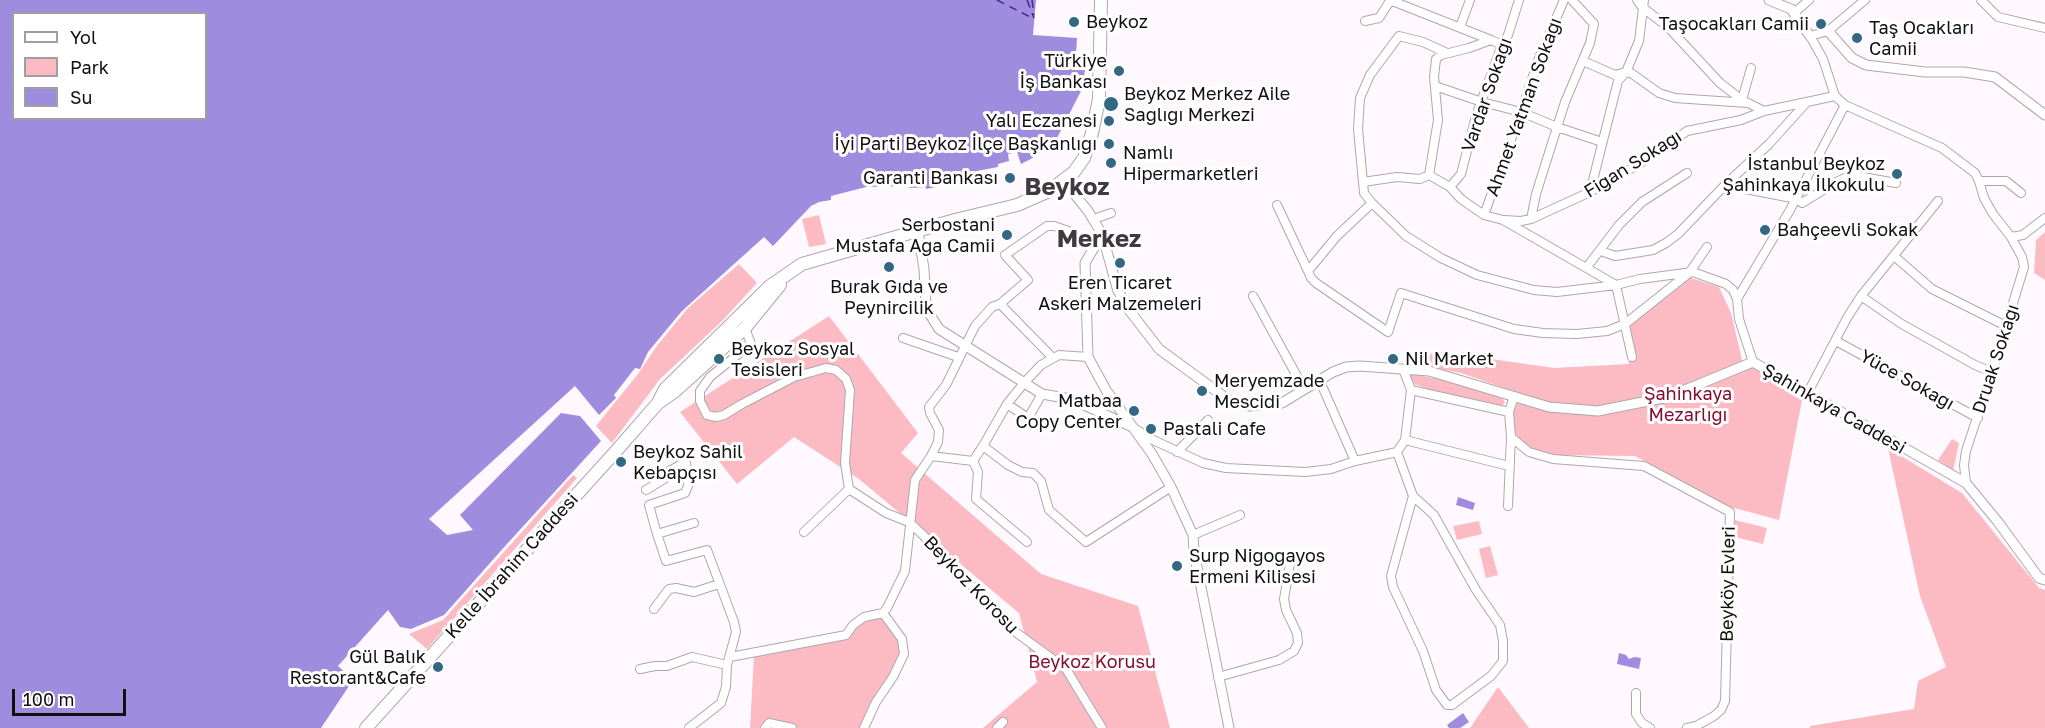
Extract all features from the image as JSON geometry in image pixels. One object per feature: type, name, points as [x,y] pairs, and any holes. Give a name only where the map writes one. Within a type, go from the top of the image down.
[{"type":"main road","name":"Kelle İbrahim Caddesi","points":[[373,725],[610,459],[657,403],[665,389],[770,286],[802,264],[812,260],[1017,205],[1041,196],[1074,172],[1084,158],[1092,133],[1100,89],[1101,0]]},
{"type":"main road","name":"Kelle İbrahim Caddesi","points":[[657,403],[674,392],[745,328],[788,275]]},
{"type":"street","points":[[1365,21],[1379,18],[1390,0],[1502,45]]},
{"type":"street","points":[[1460,27],[1470,0]]},
{"type":"street","name":"Vardar Sokağı","points":[[1450,187],[1461,174],[1476,116],[1519,0]]},
{"type":"street","name":"Ahmet Yatman Sokağı","points":[[1484,215],[1539,58],[1564,0]]},
{"type":"street","points":[[1531,219],[1536,194],[1565,102],[1590,43],[1594,24],[1572,0]]},
{"type":"street","points":[[1769,0],[1791,9],[1794,13],[1823,59],[1835,96],[1845,105],[1942,148],[1975,172],[1979,181],[2006,182],[2021,193]]},
{"type":"street","points":[[1794,13],[1809,0]]},
{"type":"street","points":[[1810,36],[1828,32],[1865,0]]},
{"type":"street","points":[[1981,0],[1998,17],[2045,28]]},
{"type":"street","points":[[1590,192],[1618,81],[1626,72],[1639,41],[1641,2]]},
{"type":"street","points":[[1641,2],[1668,27],[1720,83],[1745,102],[1764,111]]},
{"type":"street","points":[[1828,32],[1852,58],[1866,65],[1925,72],[1964,72],[1995,77],[2045,115]]},
{"type":"street","points":[[1448,53],[1424,42],[1399,36],[1370,75],[1360,98],[1358,129],[1364,193],[1372,203],[1406,236],[1441,258],[1477,274],[1534,290],[1557,292],[1689,273],[1726,284],[1734,290],[1739,319],[1754,362]]},
{"type":"street","points":[[1429,175],[1438,120],[1435,86],[1436,59],[1491,40]]},
{"type":"street","points":[[1583,61],[1615,75],[1631,73],[1659,93],[1676,98],[1745,102]]},
{"type":"street","points":[[1745,102],[1751,68]]},
{"type":"street","points":[[1435,86],[1521,112],[1602,142]]},
{"type":"street","name":"Figan Sokağı","points":[[1503,220],[1531,219],[1590,192],[1641,163],[1687,131],[1701,126],[1742,120],[1764,111],[1835,96]]},
{"type":"street","points":[[1601,251],[1615,256],[1653,250],[1666,243],[1678,234],[1768,144],[1806,103]]},
{"type":"street","points":[[1737,299],[1797,199],[1845,105]]},
{"type":"street","points":[[1587,267],[1619,225],[1642,202],[1688,173]]},
{"type":"street","points":[[1363,182],[1397,177],[1420,179],[1429,175]]},
{"type":"street","points":[[1429,175],[1450,187],[1461,199],[1484,215],[1503,220],[1617,285],[1632,357]]},
{"type":"street","points":[[1725,185],[1797,199],[1802,203],[1852,175],[1896,183]]},
{"type":"street","name":"Şahinkaya Caddesi","points":[[1064,181],[1094,219],[1102,234],[1118,291],[1129,310],[1159,349],[1230,401],[1240,405],[1267,406],[1282,403],[1319,379],[1346,367],[1360,366],[1429,371],[1549,407],[1598,411],[1668,397],[1754,362],[1966,483],[2039,578],[2045,580]]},
{"type":"street","name":"Druak Sokağı","points":[[1966,483],[1964,469],[1966,451],[2024,267],[2022,257],[2011,237],[1984,198],[1979,181]]},
{"type":"street","points":[[1807,394],[1861,296],[1938,201]]},
{"type":"street","points":[[1308,271],[1337,236],[1372,203]]},
{"type":"street","points":[[1277,205],[1311,278],[1388,332],[1401,293],[1514,329],[1577,334],[1608,331],[1625,324],[1689,273],[1707,247]]},
{"type":"street","points":[[1094,219],[1111,213]]},
{"type":"street","points":[[2011,237],[2023,235],[2045,218]]},
{"type":"street","points":[[640,669],[667,666],[692,657],[729,661],[846,634],[864,617],[883,613],[905,571],[915,480],[938,442],[939,430],[929,407],[946,385],[975,326],[992,307],[1000,304],[1028,280],[1005,255],[1047,226],[1074,233]]},
{"type":"street","points":[[918,231],[924,269],[926,308],[939,329],[1042,394],[1071,399],[1132,426],[1153,440],[1203,463],[1249,470],[1305,472],[1331,469],[1397,452],[1405,440],[1411,390],[1403,369]]},
{"type":"street","points":[[1102,234],[1085,262],[1088,357],[1106,390],[1152,454],[1171,487],[1193,535],[1194,552],[1229,728]]},
{"type":"street","points":[[1894,256],[1932,289],[2006,326]]},
{"type":"street","points":[[1253,296],[1304,389]]},
{"type":"street","points":[[1861,296],[1900,323],[1975,365],[1992,372]]},
{"type":"street","points":[[1000,304],[1053,358]]},
{"type":"street","points":[[745,328],[751,344],[710,377],[700,391],[700,401],[707,415],[716,417],[724,415],[794,377],[826,368],[836,370],[846,379],[850,390],[845,463],[849,489],[804,532]]},
{"type":"street","points":[[903,338],[958,357]]},
{"type":"street","name":"Yüce Sokağı","points":[[1836,341],[1978,418]]},
{"type":"street","points":[[973,461],[1007,404],[1041,365],[1059,355],[1088,357]]},
{"type":"street","points":[[1319,379],[1355,461]]},
{"type":"street","points":[[1411,390],[1509,412]]},
{"type":"street","points":[[1007,404],[1028,418],[1042,394]]},
{"type":"street","points":[[1508,506],[1511,437],[1509,412],[1514,396]]},
{"type":"street","points":[[1177,452],[1208,420]]},
{"type":"street","name":"Beyköy Evleri","points":[[1511,437],[1529,453],[1553,459],[1644,466],[1730,512],[1725,701],[1721,710],[1714,716],[1696,726],[1687,728]]},
{"type":"street","points":[[1405,440],[1509,466]]},
{"type":"street","points":[[984,446],[1008,465],[1022,472],[1033,473],[1041,481],[1049,510],[1086,542],[1171,487]]},
{"type":"street","points":[[1397,452],[1413,496],[1434,515],[1476,590],[1500,625],[1503,661],[1491,676],[1452,705],[1447,705],[1436,690],[1422,651],[1393,587],[1391,576],[1413,496]]},
{"type":"street","points":[[931,456],[973,461]]},
{"type":"street","points":[[973,461],[978,472],[976,499],[1027,542]]},
{"type":"street","points":[[646,490],[664,479],[662,475],[686,462],[688,486],[685,493],[649,505],[657,534],[666,561],[707,550],[736,632],[721,703],[689,728]]},
{"type":"street","name":"Beykoz Korosu","points":[[849,489],[886,513],[909,522],[942,553],[1003,622],[1066,669],[1102,728]]},
{"type":"street","points":[[1193,535],[1240,515]]},
{"type":"street","points":[[657,534],[694,523]]},
{"type":"street","points":[[1218,677],[1279,660],[1294,651],[1299,643],[1298,633],[1286,610],[1284,599],[1290,564]]},
{"type":"street","points":[[654,609],[669,589],[676,588],[694,592],[719,584]]},
{"type":"street","points":[[864,728],[876,702],[893,677],[904,654],[902,639],[883,613]]},
{"type":"street","points":[[1636,693],[1636,714],[1642,723],[1650,728]]},
{"type":"street","points":[[765,728],[769,723],[792,728]]},
{"type":"green space","points":[[819,215],[826,244],[809,247],[802,219]]},
{"type":"green space","points":[[2045,232],[2045,280],[2034,273],[2036,240]]},
{"type":"green space","points":[[739,264],[757,283],[722,321],[660,379],[612,443],[596,426],[688,308]]},
{"type":"green space","name":"Şahinkaya Mezarlığı","points":[[1688,277],[1719,287],[1731,313],[1742,360],[1802,400],[1779,520],[1727,506],[1635,456],[1552,455],[1530,451],[1514,432],[1513,412],[1522,394],[1461,373],[1416,365],[1435,351],[1554,368],[1629,364],[1625,324]]},
{"type":"green space","name":"Beykoz Korusu","points":[[829,316],[918,433],[901,453],[1041,574],[1138,606],[1170,728],[983,728],[1037,682],[1019,613],[859,479],[794,437],[737,484],[680,412]]},
{"type":"green space","points":[[1407,375],[1418,375],[1466,385],[1503,399],[1505,403],[1501,406],[1494,406],[1447,396],[1414,384]]},
{"type":"green space","points":[[1952,439],[1959,443],[1953,471],[1938,460]]},
{"type":"green space","points":[[1888,448],[1962,493],[2039,588],[2045,590],[2045,728],[1810,728],[1810,726],[1914,709],[1918,681],[1946,667],[1920,596]]},
{"type":"green space","points":[[573,475],[577,478],[427,649],[409,634],[443,620]]},
{"type":"green space","points":[[1735,520],[1767,528],[1763,544],[1731,536]]},
{"type":"green space","points":[[1479,521],[1482,534],[1457,540],[1453,526]]},
{"type":"green space","points":[[1490,546],[1498,575],[1486,578],[1479,549]]},
{"type":"green space","points":[[882,615],[902,640],[903,654],[863,728],[797,728],[769,722],[763,728],[750,728],[754,655],[847,636],[864,618]]},
{"type":"green space","points":[[1498,687],[1529,728],[1470,728]]},
{"type":"water","points":[[0,0],[1036,0],[1033,35],[1077,38],[1075,70],[1085,70],[1083,81],[1069,79],[1069,82],[1081,84],[1083,87],[1055,142],[1050,142],[1037,155],[1021,164],[1017,152],[1008,154],[1009,161],[998,164],[998,167],[961,174],[962,179],[936,187],[926,189],[926,187],[910,188],[909,186],[866,187],[831,196],[831,200],[811,206],[773,246],[764,237],[682,311],[648,352],[640,369],[635,368],[614,395],[616,398],[599,415],[575,386],[429,519],[447,535],[473,530],[460,515],[561,413],[580,416],[601,441],[444,615],[411,629],[400,627],[388,610],[338,666],[353,680],[321,728],[0,728]]},
{"type":"water","points":[[1458,497],[1475,503],[1473,510],[1456,505]]},
{"type":"water","points":[[1619,653],[1626,655],[1629,659],[1641,658],[1639,669],[1617,664]]},
{"type":"water","points":[[1463,713],[1469,722],[1460,728],[1449,728],[1447,725]]},
{"type":"ferry route","points":[[997,0],[1034,19]]},
{"type":"ferry route","points":[[1027,0],[1034,18]]},
{"type":"ferry route","points":[[1032,0],[1034,15]]},
{"type":"place","name":"Beykoz","points":[[1074,22]]},
{"type":"place","name":"Taşocakları Camii","points":[[1821,24]]},
{"type":"place","name":"Taş Ocakları Camii","points":[[1857,38]]},
{"type":"place","name":"Türkiye İş Bankası","points":[[1119,71]]},
{"type":"place","name":"Beykoz Merkez Aile Sağlığı Merkezi","points":[[1111,104]]},
{"type":"place","name":"Yalı Eczanesi","points":[[1109,121]]},
{"type":"place","name":"İyi Parti Beykoz İlçe Başkanlığı","points":[[1109,144]]},
{"type":"place","name":"Namlı Hipermarketleri","points":[[1111,163]]},
{"type":"place","name":"İstanbul Beykoz Şahinkaya İlkokulu","points":[[1897,174]]},
{"type":"place","name":"Garanti Bankası","points":[[1010,178]]},
{"type":"place","name":"Bahçeevli Sokak","points":[[1765,230]]},
{"type":"place","name":"Serbostani Mustafa Ağa Camii","points":[[1007,235]]},
{"type":"place","name":"Eren Ticaret Askeri Malzemeleri","points":[[1120,263]]},
{"type":"place","name":"Burak Gıda ve Peynircilik","points":[[889,267]]},
{"type":"place","name":"Beykoz Sosyal Tesisleri","points":[[719,359]]},
{"type":"place","name":"Nil Market","points":[[1393,359]]},
{"type":"place","name":"Meryemzade Mescidi","points":[[1202,391]]},
{"type":"place","name":"Matbaa Copy Center","points":[[1134,411]]},
{"type":"place","name":"Pastali Cafe","points":[[1151,429]]},
{"type":"place","name":"Beykoz Sahil Kebapçısı","points":[[621,462]]},
{"type":"place","name":"Surp Nigoğayos Ermeni Kilisesi","points":[[1177,566]]},
{"type":"place","name":"Gül Balık Restorant&Cafe","points":[[438,667]]},
{"type":"district","name":"Beykoz","points":[[1067,187]]},
{"type":"district","name":"Merkez","points":[[1099,239]]}]
